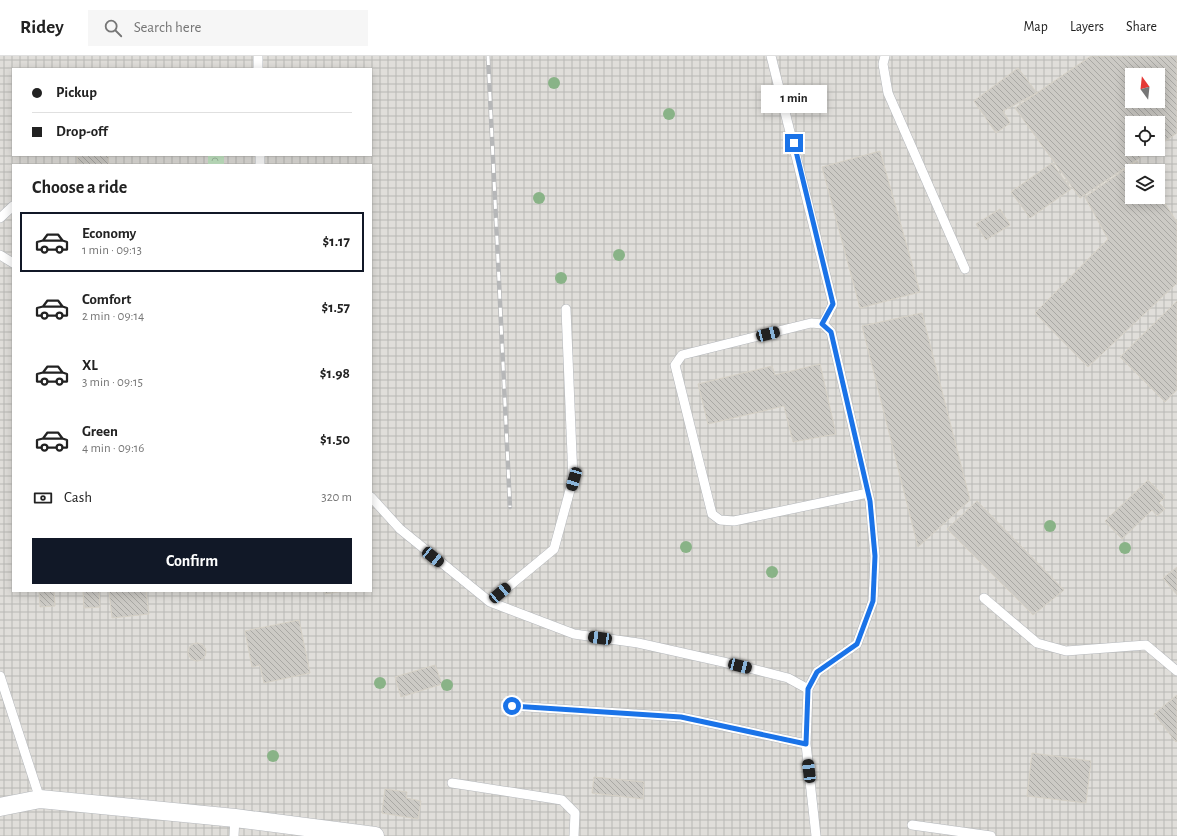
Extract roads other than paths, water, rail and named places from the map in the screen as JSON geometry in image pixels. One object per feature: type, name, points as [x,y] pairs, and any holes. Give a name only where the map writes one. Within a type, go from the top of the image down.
[{"type":"street","points":[[0,807],[40,799],[236,818],[375,836]]},
{"type":"lane","points":[[258,56],[258,68]]},
{"type":"lane","points":[[771,56],[831,289],[833,304],[822,324]]},
{"type":"lane","points":[[885,56],[883,64],[888,93],[965,268]]},
{"type":"lane","points":[[0,218],[12,207]]},
{"type":"lane","points":[[0,256],[12,262]]},
{"type":"lane","points":[[490,602],[554,549],[574,479],[566,309]]},
{"type":"lane","points":[[816,836],[806,744],[808,689],[817,672],[857,644],[873,601],[875,556],[868,493],[831,332],[822,324],[811,323],[682,355],[675,365],[712,514],[720,520],[734,520],[868,493]]},
{"type":"lane","points":[[372,498],[400,529],[490,602],[574,634],[638,643],[733,665],[788,678],[808,689]]},
{"type":"lane","points":[[984,598],[1037,643],[1066,651],[1146,645],[1177,671]]},
{"type":"lane","points":[[0,676],[40,799],[0,802]]},
{"type":"lane","points":[[512,706],[681,717],[806,744]]},
{"type":"lane","points":[[452,783],[562,800],[574,813],[574,836]]},
{"type":"lane","points":[[234,836],[236,818]]},
{"type":"lane","points":[[912,825],[991,836]]},
{"type":"railway","points":[[488,56],[510,507]]}]
